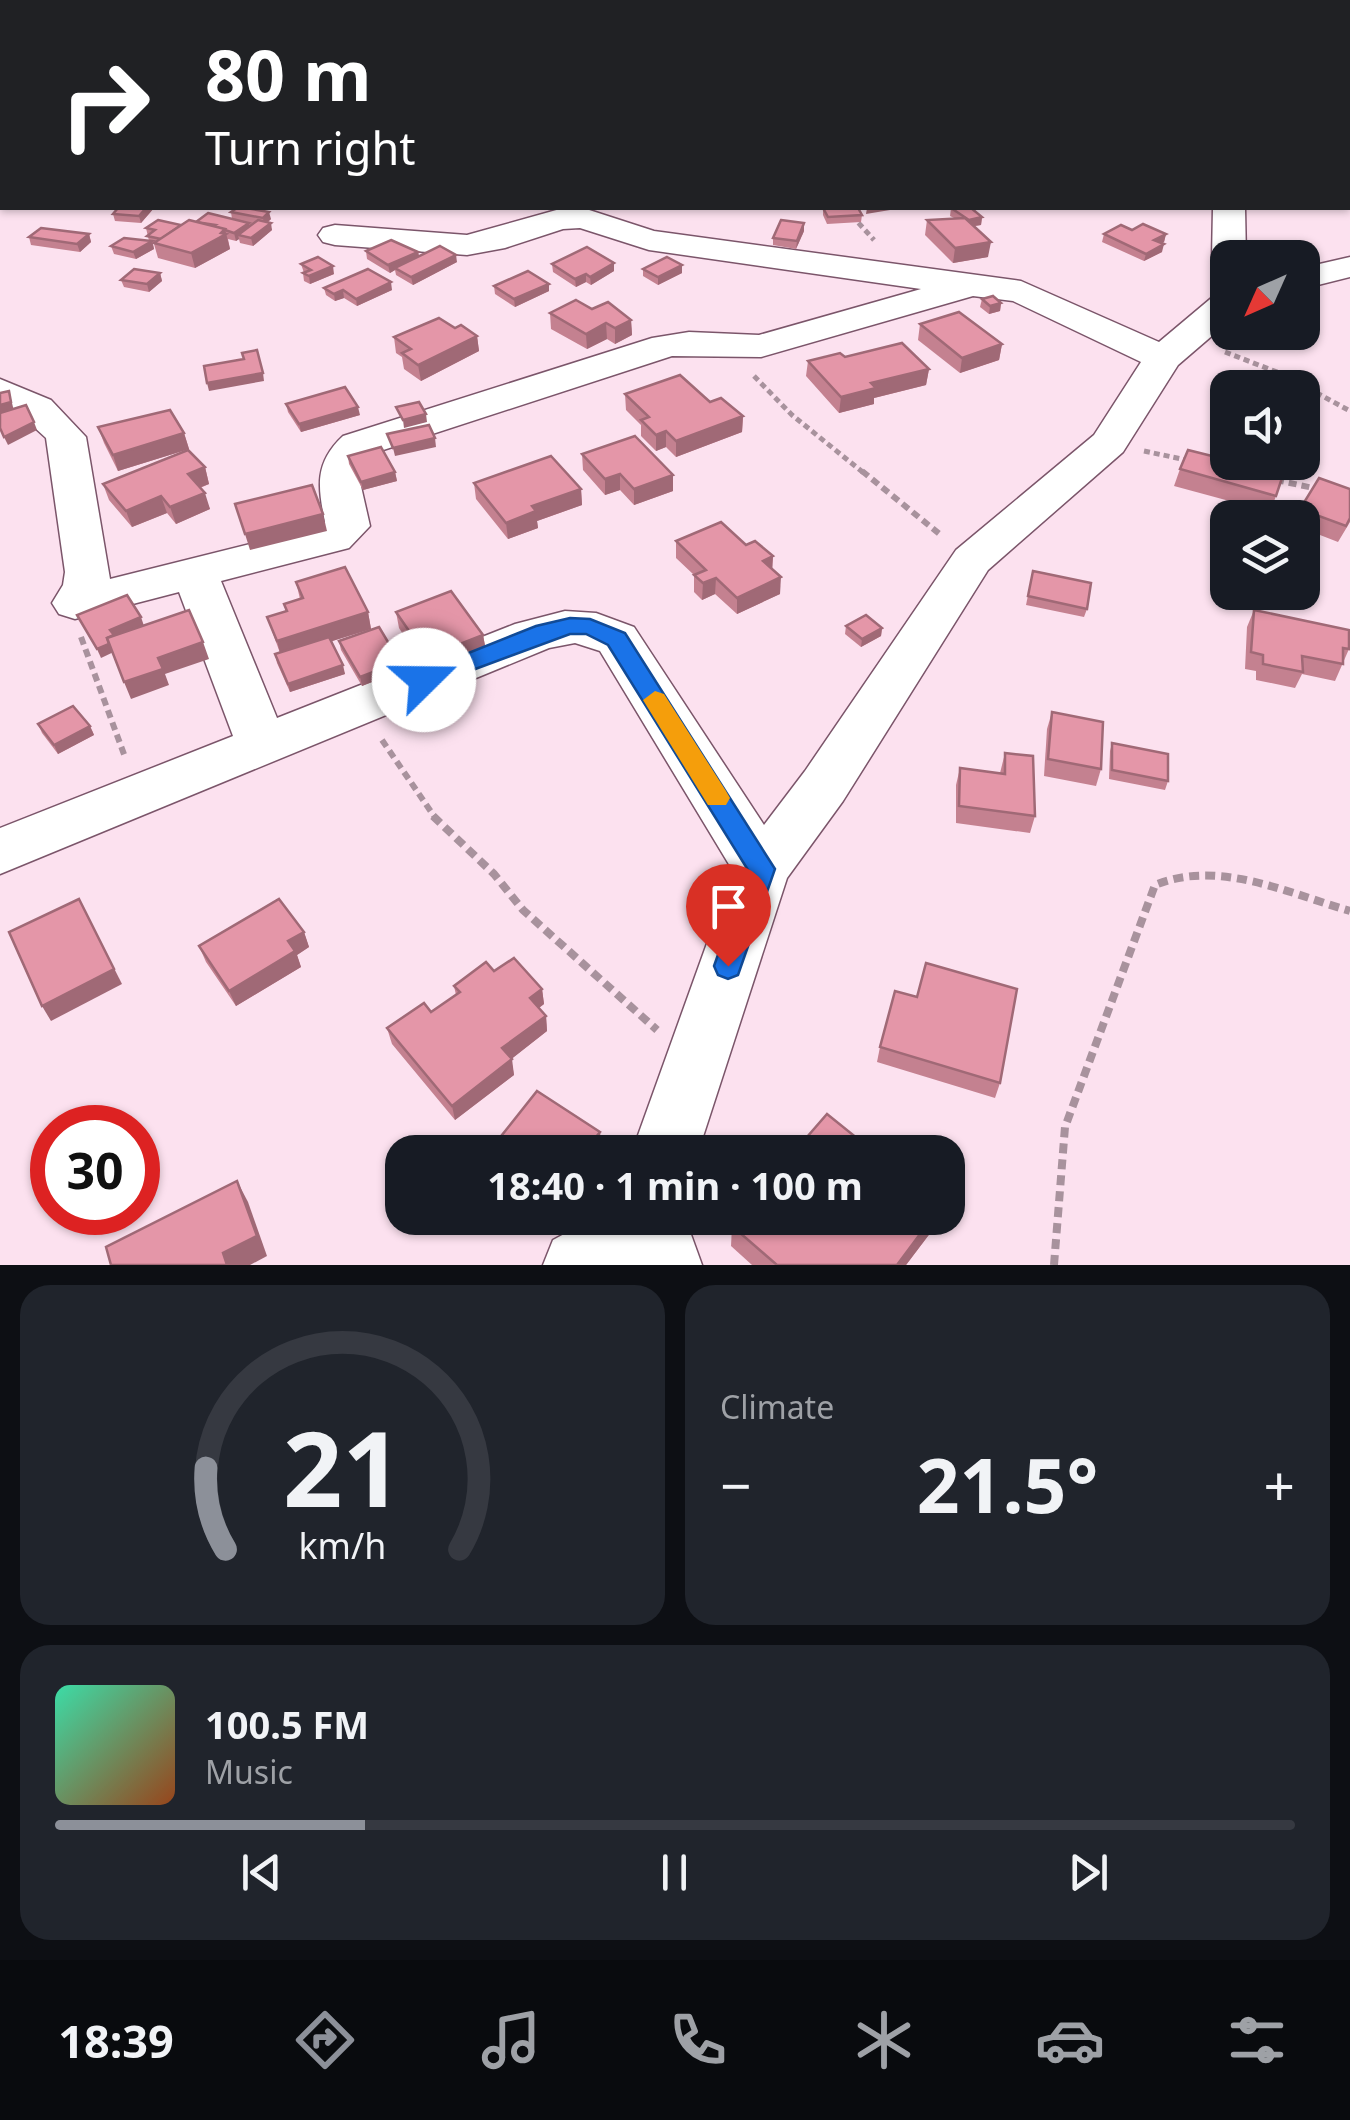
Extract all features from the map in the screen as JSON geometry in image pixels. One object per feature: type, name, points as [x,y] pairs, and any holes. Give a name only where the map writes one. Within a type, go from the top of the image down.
[{"type":"street","points":[[1229,210],[1229,240]]},
{"type":"street","points":[[335,235],[482,244],[575,212],[649,240],[972,285],[1040,299],[1174,348]]},
{"type":"street","points":[[1320,276],[1350,268]]},
{"type":"street","points":[[75,603],[324,543],[342,533],[348,526],[338,471],[340,462],[357,445],[665,346],[696,340],[732,347],[761,346],[972,285]]},
{"type":"street","points":[[671,1135],[762,869],[824,786],[972,560],[1109,444],[1174,348],[1210,318]]},
{"type":"street","points":[[0,391],[33,403],[53,418],[66,436],[88,572],[86,585],[75,603]]},
{"type":"street","points":[[196,574],[263,746]]},
{"type":"street","points":[[0,852],[544,632],[570,626],[604,632],[616,639],[762,869]]},
{"type":"street","points":[[578,1265],[656,1236]]},
{"type":"path","points":[[732,347],[762,387],[792,414],[972,560]]},
{"type":"path","points":[[1174,348],[1282,374],[1350,411]]},
{"type":"path","points":[[1109,444],[1202,464]]},
{"type":"path","points":[[1277,480],[1333,492]]},
{"type":"path","points":[[75,603],[74,619],[140,798]]},
{"type":"path","points":[[360,705],[426,810],[494,874],[523,910],[694,1064]]},
{"type":"path","points":[[1054,1265],[1066,1127],[1155,885],[1166,878],[1204,872],[1350,911]]},
{"type":"building","points":[[116,210],[144,210],[139,216],[113,214]]},
{"type":"building","points":[[258,210],[269,212],[263,218],[231,212]]},
{"type":"building","points":[[824,210],[859,210],[862,215],[828,217]]},
{"type":"building","points":[[954,210],[973,210],[982,217],[969,220]]},
{"type":"building","points":[[208,213],[249,223],[234,233],[196,222]]},
{"type":"building","points":[[965,218],[991,242],[955,248],[927,220]]},
{"type":"building","points":[[158,220],[181,225],[161,239],[147,236],[155,230],[146,228]]},
{"type":"building","points":[[189,220],[225,229],[221,233],[226,234],[191,253],[154,243]]},
{"type":"building","points":[[258,220],[271,223],[251,238],[238,235]]},
{"type":"building","points":[[781,220],[804,223],[797,241],[773,238]]},
{"type":"building","points":[[1143,224],[1166,234],[1154,240],[1164,244],[1146,254],[1104,234],[1121,225],[1132,230]]},
{"type":"building","points":[[41,228],[89,234],[77,244],[29,237]]},
{"type":"building","points":[[124,238],[152,241],[133,252],[111,246]]},
{"type":"building","points":[[391,240],[418,252],[388,265],[366,251]]},
{"type":"building","points":[[440,246],[456,255],[411,277],[395,268]]},
{"type":"building","points":[[587,247],[614,263],[590,277],[586,274],[575,279],[552,264]]},
{"type":"building","points":[[318,257],[333,266],[309,276],[303,273],[311,270],[301,264]]},
{"type":"building","points":[[667,257],[682,265],[658,277],[643,269]]},
{"type":"building","points":[[134,269],[160,273],[147,284],[121,280]]},
{"type":"building","points":[[368,269],[391,282],[356,299],[343,290],[334,294],[324,288]]},
{"type":"building","points":[[528,271],[549,284],[514,299],[494,286]]},
{"type":"building","points":[[993,296],[1001,303],[990,306],[982,299]]},
{"type":"building","points":[[576,300],[592,309],[608,302],[631,320],[615,328],[606,323],[586,334],[550,313]]},
{"type":"building","points":[[959,312],[1002,344],[962,358],[920,324]]},
{"type":"building","points":[[439,318],[455,328],[461,325],[477,336],[418,365],[402,353],[411,349],[394,337]]},
{"type":"building","points":[[902,343],[929,369],[871,383],[876,388],[841,397],[808,361],[840,353],[845,357]]},
{"type":"building","points":[[257,350],[263,373],[207,383],[204,366],[244,359],[242,353]]},
{"type":"building","points":[[680,375],[710,402],[721,398],[743,416],[676,441],[666,431],[656,435],[641,420],[649,417],[625,394]]},
{"type":"building","points":[[345,387],[358,407],[299,424],[286,404]]},
{"type":"building","points":[[9,391],[11,402],[0,405],[0,393]]},
{"type":"building","points":[[419,402],[426,414],[403,420],[396,407]]},
{"type":"building","points":[[26,405],[34,422],[4,437],[0,413]]},
{"type":"building","points":[[170,410],[184,433],[113,455],[98,427]]},
{"type":"building","points":[[429,425],[435,438],[393,448],[387,434]]},
{"type":"building","points":[[635,436],[673,475],[634,489],[620,474],[605,479],[582,454]]},
{"type":"building","points":[[381,447],[395,472],[361,482],[348,456]]},
{"type":"building","points":[[188,450],[205,467],[188,474],[205,493],[170,507],[161,496],[126,511],[103,484]]},
{"type":"building","points":[[1188,450],[1210,456],[1210,477],[1180,469]]},
{"type":"building","points":[[551,456],[581,489],[532,506],[536,511],[506,523],[474,483]]},
{"type":"building","points":[[1320,478],[1350,489],[1350,518],[1346,526],[1320,516],[1320,500],[1306,500]]},
{"type":"building","points":[[1219,480],[1281,480],[1276,496]]},
{"type":"building","points":[[312,485],[323,514],[245,534],[235,504]]},
{"type":"building","points":[[721,522],[746,545],[755,541],[773,556],[763,561],[781,577],[737,598],[716,578],[703,583],[694,575],[706,570],[676,541]]},
{"type":"building","points":[[345,567],[368,612],[277,641],[267,617],[287,611],[284,604],[303,598],[296,582]]},
{"type":"building","points":[[1033,571],[1091,583],[1087,609],[1028,596]]},
{"type":"building","points":[[451,591],[483,635],[427,657],[396,612]]},
{"type":"building","points":[[127,595],[141,617],[110,630],[114,635],[107,638],[109,644],[97,649],[77,615]]},
{"type":"building","points":[[189,610],[203,642],[158,658],[163,669],[124,682],[107,638]]},
{"type":"building","points":[[1254,610],[1349,630],[1349,649],[1343,648],[1343,664],[1302,656],[1303,672],[1263,664],[1263,655],[1251,652]]},
{"type":"building","points":[[866,615],[882,628],[862,639],[846,626]]},
{"type":"building","points":[[379,627],[400,662],[360,677],[339,641]]},
{"type":"building","points":[[329,637],[343,665],[288,684],[275,654]]},
{"type":"building","points":[[73,706],[90,726],[54,745],[38,724]]},
{"type":"building","points":[[1052,712],[1103,722],[1101,769],[1048,759]]},
{"type":"building","points":[[1112,743],[1168,754],[1168,781],[1112,770]]},
{"type":"building","points":[[1005,753],[1033,756],[1035,816],[959,806],[960,768],[1005,774]]},
{"type":"building","points":[[79,899],[114,969],[42,1006],[9,932]]},
{"type":"building","points":[[279,899],[304,932],[288,941],[295,951],[229,991],[199,946]]},
{"type":"building","points":[[514,958],[542,989],[530,998],[546,1016],[502,1048],[512,1059],[452,1106],[387,1028],[424,1003],[431,1012],[460,992],[454,986],[486,962],[494,971]]},
{"type":"building","points":[[926,963],[1017,989],[1000,1083],[880,1047],[895,991],[917,997]]},
{"type":"building","points":[[537,1091],[600,1132],[598,1135],[502,1135]]},
{"type":"building","points":[[827,1114],[853,1135],[809,1135]]},
{"type":"building","points":[[237,1181],[257,1236],[223,1253],[227,1265],[111,1265],[106,1247],[130,1235],[160,1235],[160,1220]]},
{"type":"building","points":[[742,1235],[919,1235],[897,1265],[777,1265]]},
{"type":"slow traffic","points":[[655,700],[717,798]]},
{"type":"route","points":[[424,680],[544,632],[570,626],[590,627],[616,639],[762,869],[728,966]]}]
